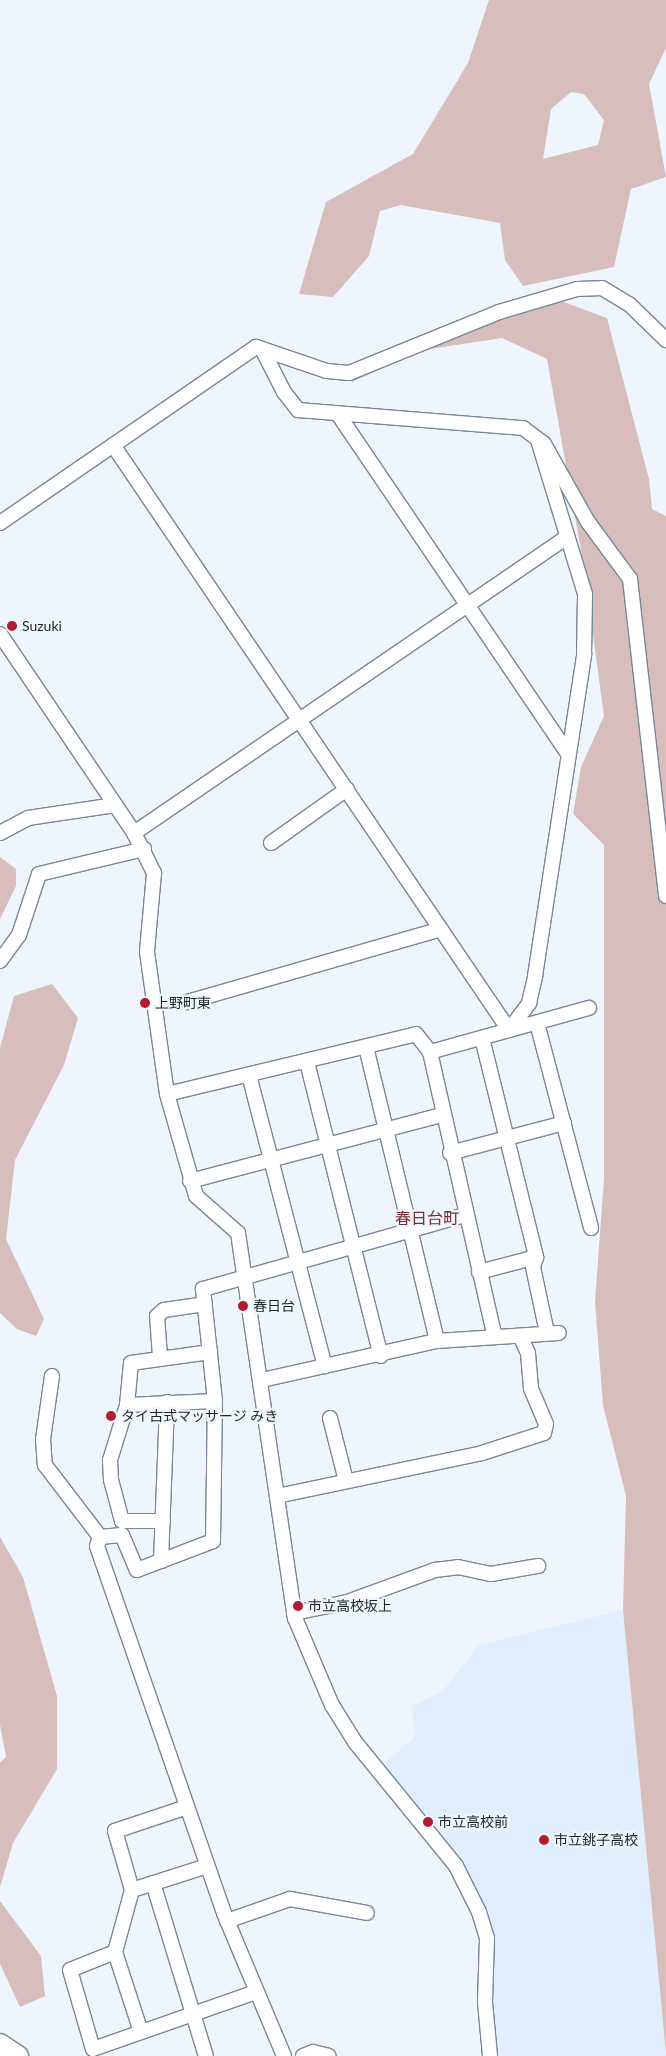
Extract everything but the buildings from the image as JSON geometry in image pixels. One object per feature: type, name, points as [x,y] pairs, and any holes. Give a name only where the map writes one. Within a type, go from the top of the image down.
[{"type":"highway","points":[[0,2044],[18,2056]]},
{"type":"street","points":[[0,523],[256,347],[327,371],[349,373],[499,312],[577,289],[602,288],[629,304],[666,340]]},
{"type":"street","points":[[264,351],[284,392],[298,410],[523,428],[538,440],[588,522],[630,579],[666,896]]},
{"type":"street","points":[[338,414],[466,606],[568,754]]},
{"type":"street","points":[[509,1030],[529,1003],[535,976],[584,654],[585,594],[538,440]]},
{"type":"street","points":[[113,445],[509,1030]]},
{"type":"street","points":[[134,833],[568,537]]},
{"type":"street","points":[[0,634],[134,833],[144,849],[154,873],[147,952],[167,1094],[190,1181],[201,1202],[238,1233],[248,1274],[276,1496],[294,1613],[332,1705],[355,1742],[456,1866],[479,1912],[487,1938],[485,2002],[490,2056]]},
{"type":"street","points":[[272,843],[347,789]]},
{"type":"street","points":[[0,833],[28,818],[115,805]]},
{"type":"street","points":[[0,961],[20,936],[39,874],[144,849]]},
{"type":"street","points":[[187,1002],[440,928]]},
{"type":"street","points":[[430,1052],[589,1008]]},
{"type":"street","points":[[537,1023],[591,1228]]},
{"type":"street","points":[[167,1094],[307,1062],[416,1034],[430,1052],[441,1115],[496,1337]]},
{"type":"street","points":[[262,1380],[381,1356],[437,1341],[553,1333],[533,1267],[536,1257],[482,1038]]},
{"type":"street","points":[[366,1047],[384,1130],[437,1341]]},
{"type":"street","points":[[307,1062],[381,1356]]},
{"type":"street","points":[[249,1075],[295,1260],[325,1366]]},
{"type":"street","points":[[190,1181],[441,1115]]},
{"type":"street","points":[[450,1153],[564,1123]]},
{"type":"street","points":[[100,1537],[122,1535],[137,1570],[213,1541],[215,1401],[204,1289],[295,1260],[465,1215]]},
{"type":"street","points":[[479,1272],[536,1257]]},
{"type":"street","points":[[160,1356],[157,1316],[164,1310],[205,1304]]},
{"type":"street","points":[[276,1496],[482,1453],[544,1433],[546,1424],[531,1388],[528,1353],[520,1336]]},
{"type":"street","points":[[163,1521],[122,1521],[110,1460],[127,1405],[131,1363],[160,1356],[210,1352]]},
{"type":"street","points":[[52,1376],[43,1439],[45,1465],[100,1537]]},
{"type":"street","points":[[127,1405],[215,1401]]},
{"type":"street","points":[[161,1561],[167,1402]]},
{"type":"street","points":[[330,1418],[346,1481]]},
{"type":"street","points":[[100,1537],[97,1546],[207,1866],[227,1921],[284,2056]]},
{"type":"street","points":[[294,1613],[347,1602],[435,1570],[458,1567],[491,1574],[538,1566]]},
{"type":"street","points":[[140,2032],[115,1952],[132,1890],[115,1831],[187,1807]]},
{"type":"street","points":[[132,1890],[207,1866]]},
{"type":"street","points":[[153,1883],[206,2056]]},
{"type":"street","points":[[227,1921],[290,1900],[367,1913]]},
{"type":"street","points":[[115,1952],[70,1970],[93,2049],[256,1992]]},
{"type":"street","points":[[303,2056],[312,2052],[328,2056]]},
{"type":"shaded area","points":[[489,0],[666,0],[666,48],[649,84],[666,177],[631,189],[614,267],[523,286],[505,260],[500,223],[401,205],[380,211],[369,256],[333,297],[299,294],[326,202],[413,154],[468,63]],"holes":[[[571,92],[584,94],[604,120],[598,145],[543,159],[551,109]]]},
{"type":"shaded area","points":[[550,297],[607,318],[649,479],[652,509],[666,516],[666,2053],[623,1610],[626,1496],[603,1405],[595,1302],[604,1179],[604,845],[573,814],[581,767],[604,716],[583,561],[547,359],[502,338],[423,350],[352,382],[349,373]]},
{"type":"shaded area","points":[[0,857],[16,869],[16,886],[0,919]]},
{"type":"shaded area","points":[[52,984],[78,1018],[64,1065],[15,1160],[6,1239],[44,1319],[36,1336],[17,1329],[0,1313],[0,1048],[14,996]]},
{"type":"shaded area","points":[[0,1537],[23,1577],[57,1696],[57,1769],[13,1843],[0,1887],[0,1763],[6,1757],[0,1725]]},
{"type":"shaded area","name":"市立銚子高校","points":[[623,1610],[666,2056],[494,2056],[490,2013],[493,1950],[454,1856],[383,1764],[414,1738],[412,1706],[443,1691],[479,1645]]},
{"type":"shaded area","points":[[0,1901],[41,1956],[45,1996],[20,2007],[0,1964]]},
{"type":"place","name":"Suzuki","points":[[12,626]]},
{"type":"place","name":"上野町東","points":[[145,1003]]},
{"type":"place","name":"春日台","points":[[243,1306]]},
{"type":"place","name":"タイ古式マッサージ みき","points":[[111,1416]]},
{"type":"place","name":"市立高校坂上","points":[[298,1606]]},
{"type":"place","name":"市立高校前","points":[[428,1822]]},
{"type":"place","name":"市立銚子高校","points":[[544,1840]]},
{"type":"district","name":"春日台町","points":[[427,1218]]}]
